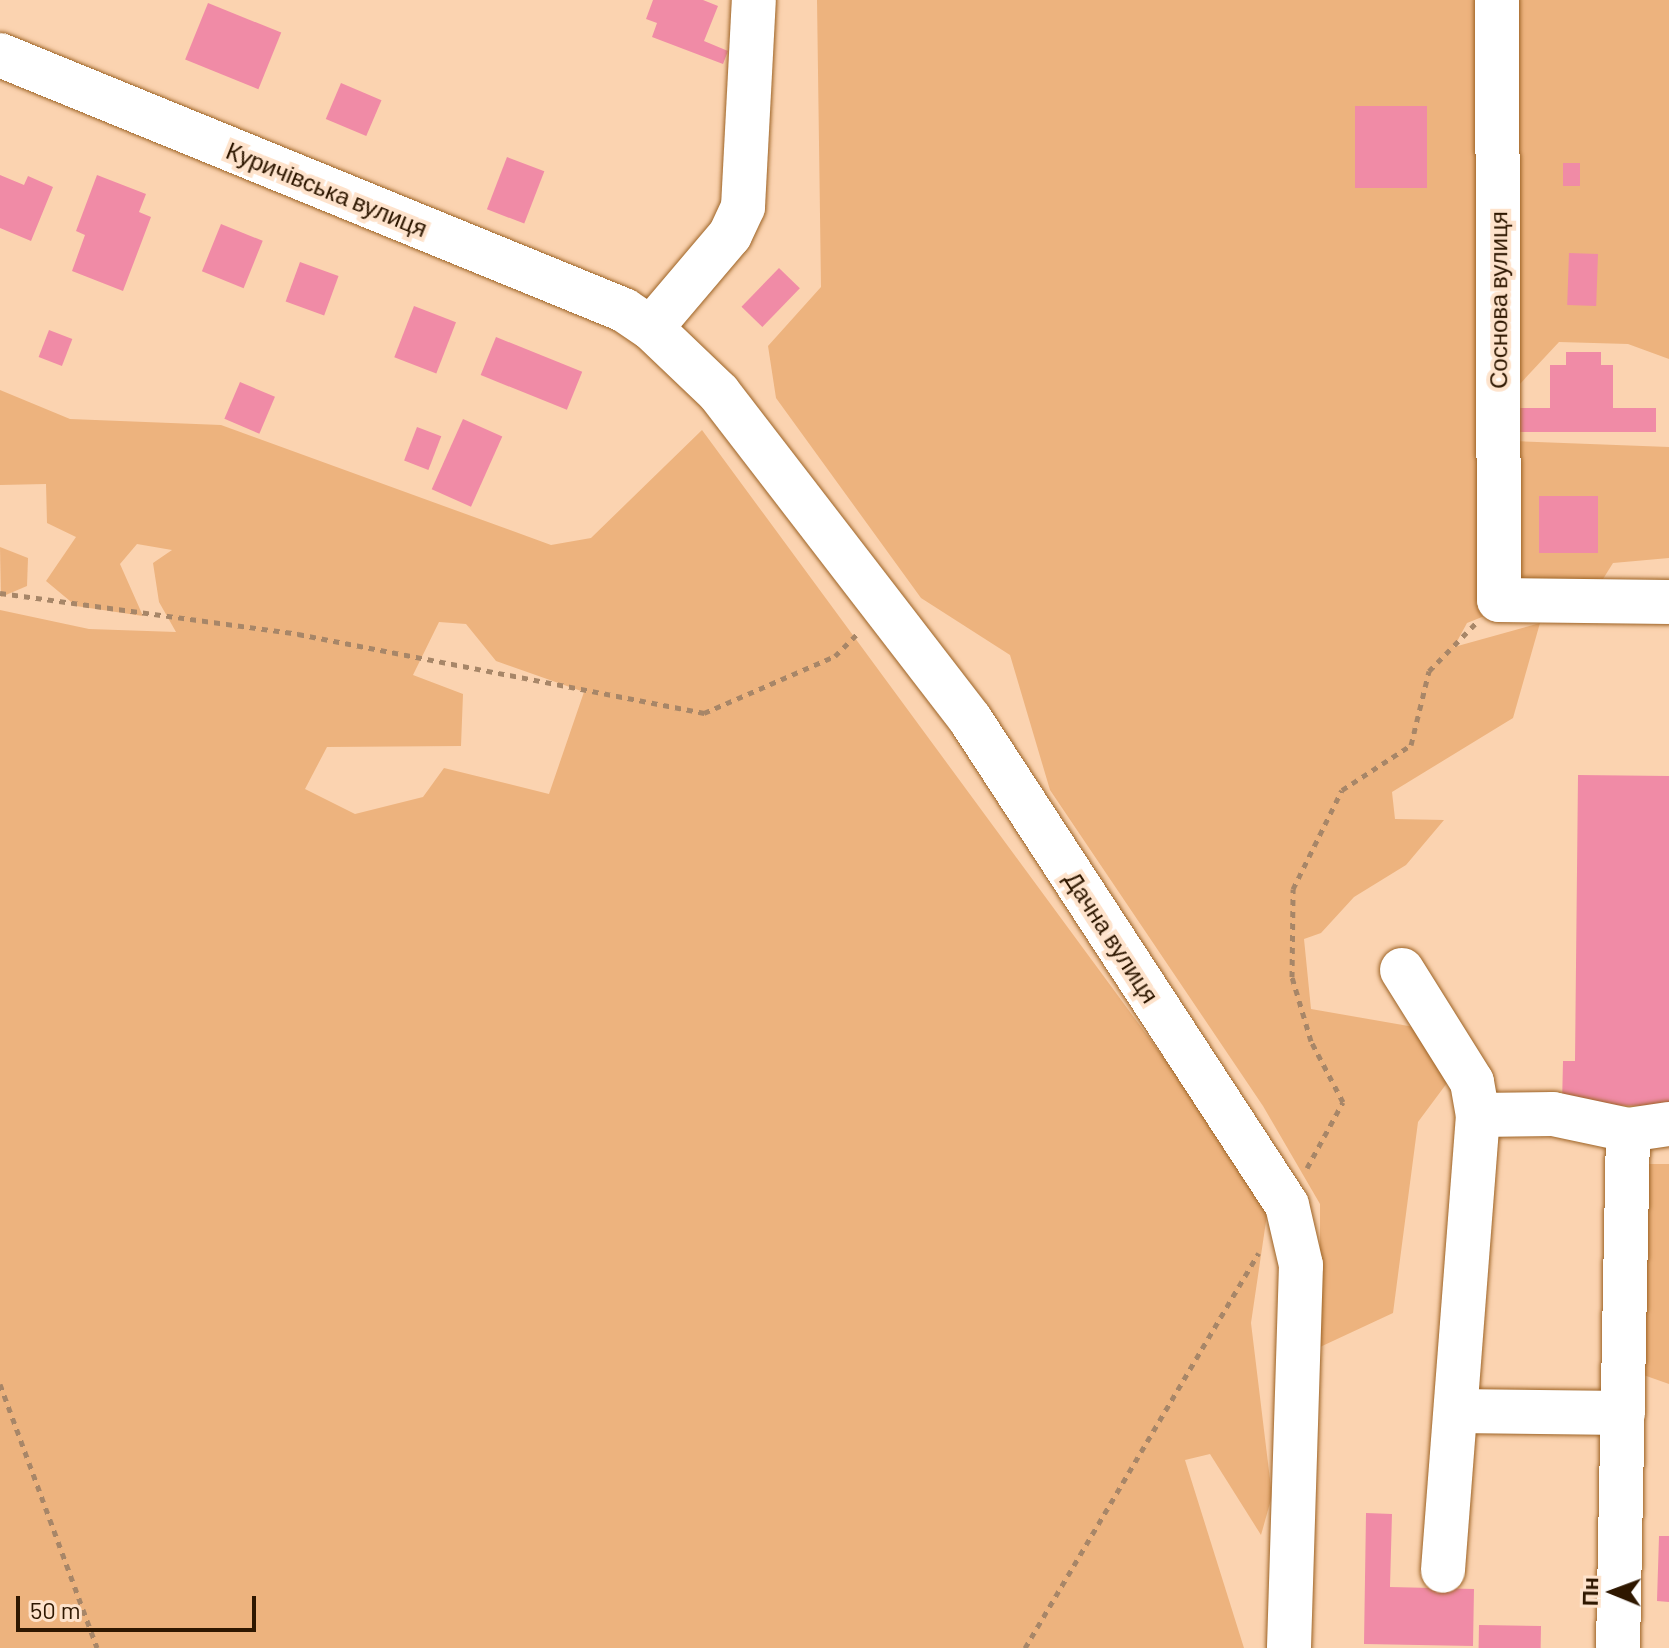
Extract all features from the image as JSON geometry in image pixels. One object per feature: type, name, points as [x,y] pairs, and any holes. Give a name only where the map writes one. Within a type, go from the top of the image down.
[{"type":"street","points":[[651,328],[730,235],[743,207],[754,0]]},
{"type":"street","name":"Соснова вулиця","points":[[1497,0],[1499,600]]},
{"type":"street","name":"Куричівська вулиця","points":[[0,55],[624,310],[651,328]]},
{"type":"street","name":"Дачна вулиця","points":[[651,328],[719,393],[970,719],[1287,1205],[1301,1265],[1289,1648]]},
{"type":"street","points":[[1499,600],[1669,602]]},
{"type":"street","points":[[1402,970],[1472,1082],[1478,1115],[1443,1571]]},
{"type":"street","points":[[1478,1115],[1553,1114],[1649,1127],[1623,1413],[1618,1648]]},
{"type":"street","points":[[1456,1411],[1623,1413]]},
{"type":"path","points":[[0,593],[298,634],[704,713],[835,656],[884,607]]},
{"type":"path","points":[[1025,1648],[1287,1205],[1343,1102],[1311,1041],[1292,977],[1293,889],[1342,790],[1411,745],[1429,671],[1499,600]]},
{"type":"path","points":[[0,1384],[97,1648]]},
{"type":"shaded area","points":[[817,0],[1669,0],[1669,359],[1628,344],[1559,342],[1518,386],[1514,441],[1669,447],[1669,558],[1613,563],[1588,603],[1517,603],[1467,623],[1454,647],[1540,623],[1513,718],[1392,792],[1395,819],[1444,820],[1406,865],[1354,897],[1321,933],[1304,939],[1311,1009],[1420,1028],[1447,1083],[1418,1122],[1393,1313],[1320,1347],[1320,1204],[1263,1106],[1050,790],[1010,655],[921,598],[776,398],[768,346],[821,287]]},
{"type":"shaded area","points":[[0,390],[70,419],[221,425],[551,545],[591,538],[702,430],[1269,1201],[1251,1323],[1272,1496],[1261,1535],[1210,1454],[1185,1460],[1244,1648],[0,1648],[0,610],[89,629],[176,632],[159,602],[153,563],[172,550],[137,544],[120,564],[143,616],[76,606],[46,581],[76,537],[47,523],[46,484],[0,485]],"holes":[[[439,622],[466,624],[496,661],[584,692],[549,794],[444,768],[423,797],[355,814],[305,789],[327,747],[461,746],[463,694],[413,675]]]},
{"type":"shaded area","points":[[0,547],[28,558],[27,586],[1,597]]},
{"type":"shaded area","points":[[1645,1164],[1669,1164],[1669,1384],[1635,1372]]},
{"type":"building","points":[[653,0],[703,0],[718,6],[704,41],[728,51],[723,64],[652,37],[657,23],[646,19]]},
{"type":"building","points":[[208,3],[281,33],[258,89],[185,60]]},
{"type":"building","points":[[341,83],[382,100],[366,136],[326,119]]},
{"type":"building","points":[[1355,106],[1427,106],[1427,188],[1355,188]]},
{"type":"building","points":[[507,157],[544,171],[524,224],[487,209]]},
{"type":"building","points":[[1563,163],[1580,163],[1580,186],[1563,186]]},
{"type":"building","points":[[0,175],[24,185],[28,176],[53,187],[31,241],[0,228]]},
{"type":"building","points":[[97,175],[146,194],[139,212],[151,217],[123,291],[72,271],[85,235],[76,231]]},
{"type":"building","points":[[221,224],[263,241],[244,288],[202,271]]},
{"type":"building","points":[[1569,253],[1598,254],[1596,306],[1567,305]]},
{"type":"building","points":[[300,262],[339,276],[324,315],[286,301]]},
{"type":"building","points":[[779,268],[800,288],[762,327],[741,307]]},
{"type":"building","points":[[414,306],[456,322],[436,373],[394,357]]},
{"type":"building","points":[[49,330],[72,339],[62,366],[39,357]]},
{"type":"building","points":[[496,337],[582,372],[567,410],[481,375]]},
{"type":"building","points":[[1566,352],[1601,352],[1601,365],[1613,365],[1613,408],[1656,408],[1656,432],[1519,432],[1519,408],[1550,408],[1550,365],[1566,365]]},
{"type":"building","points":[[240,382],[275,397],[259,434],[224,419]]},
{"type":"building","points":[[463,419],[502,436],[471,507],[432,489]]},
{"type":"building","points":[[417,427],[441,436],[428,470],[404,461]]},
{"type":"building","points":[[1539,496],[1598,496],[1598,553],[1539,553]]},
{"type":"building","points":[[1578,775],[1669,776],[1669,1106],[1562,1105],[1563,1061],[1575,1061]]},
{"type":"building","points":[[1366,1513],[1392,1514],[1390,1587],[1474,1589],[1473,1646],[1364,1644]]},
{"type":"building","points":[[1659,1536],[1669,1536],[1669,1602],[1657,1601]]},
{"type":"building","points":[[1479,1625],[1541,1626],[1541,1648],[1479,1648]]}]
